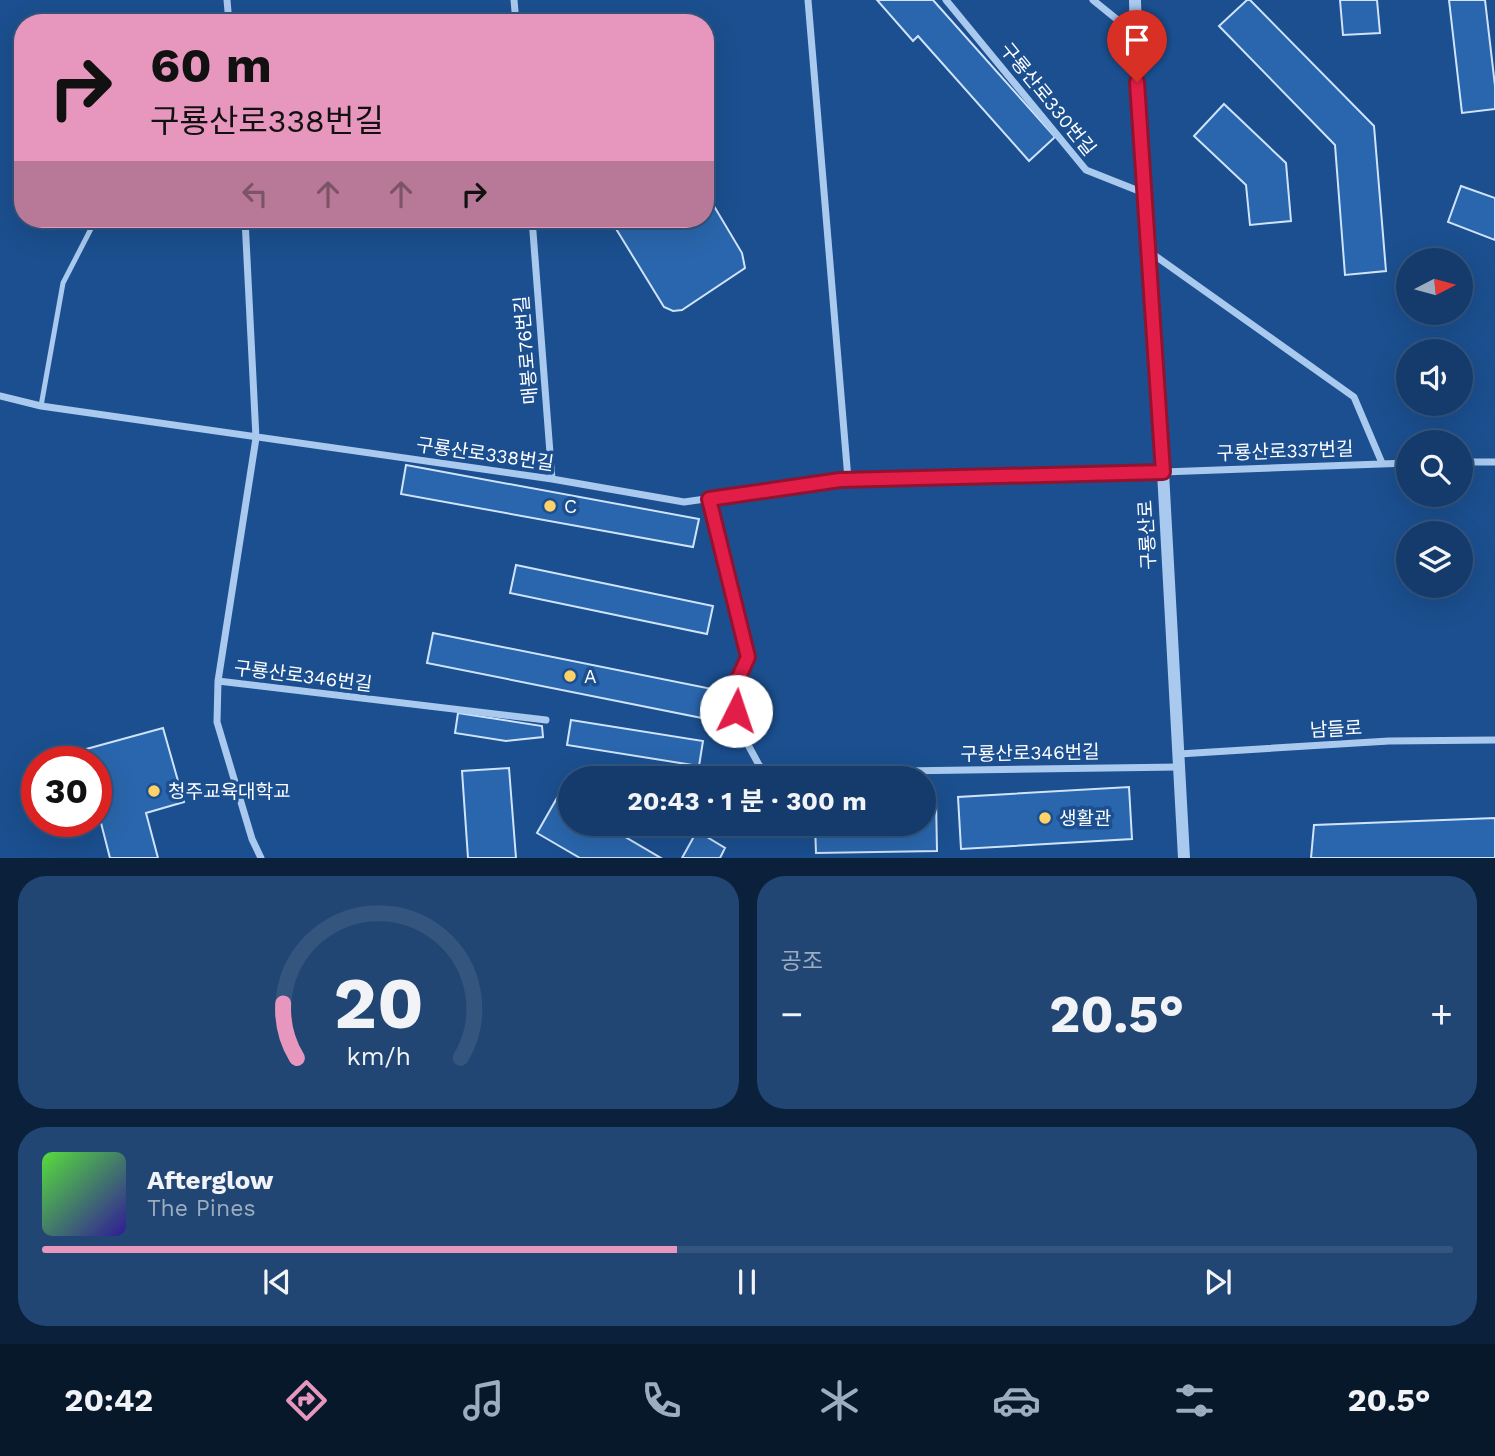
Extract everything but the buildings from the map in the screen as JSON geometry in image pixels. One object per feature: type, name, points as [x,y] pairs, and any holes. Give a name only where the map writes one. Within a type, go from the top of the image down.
[{"type":"street","points":[[808,0],[848,479]]},
{"type":"street","name":"구룡산로330번길","points":[[946,0],[1086,170],[1144,193]]},
{"type":"street","points":[[1093,0],[1135,34]]},
{"type":"street","name":"구룡산로","points":[[1135,0],[1147,250],[1163,472],[1184,858]]},
{"type":"street","points":[[245,228],[256,438]]},
{"type":"street","name":"매봉로76번길","points":[[532,228],[552,479]]},
{"type":"street","points":[[1147,250],[1354,397],[1382,463]]},
{"type":"street","name":"구룡산로338번길","points":[[0,396],[41,405],[552,479],[684,502],[848,479],[1163,472]]},
{"type":"street","name":"구룡산로346번길","points":[[256,438],[218,681],[546,720]]},
{"type":"street","points":[[1473,462],[1495,462]]},
{"type":"street","name":"구룡산로337번길","points":[[1163,472],[1396,463]]},
{"type":"street","name":"구룡산로346번길","points":[[709,499],[748,657],[734,688],[736,711],[741,730],[759,765],[767,773],[1179,760]]},
{"type":"street","points":[[218,681],[217,722],[252,839],[261,858]]},
{"type":"street","name":"남들로","points":[[1179,760],[1389,741],[1495,740]]},
{"type":"lane","points":[[41,405],[64,284],[92,228]]},
{"type":"place","name":"C","points":[[550,506]]},
{"type":"place","name":"A","points":[[570,676]]},
{"type":"place","name":"청주교육대학교","points":[[154,791]]},
{"type":"place","name":"생활관","points":[[1045,818]]},
{"type":"route","points":[[736,711],[734,688],[748,657],[709,499],[840,480],[1163,472],[1137,82]]}]
